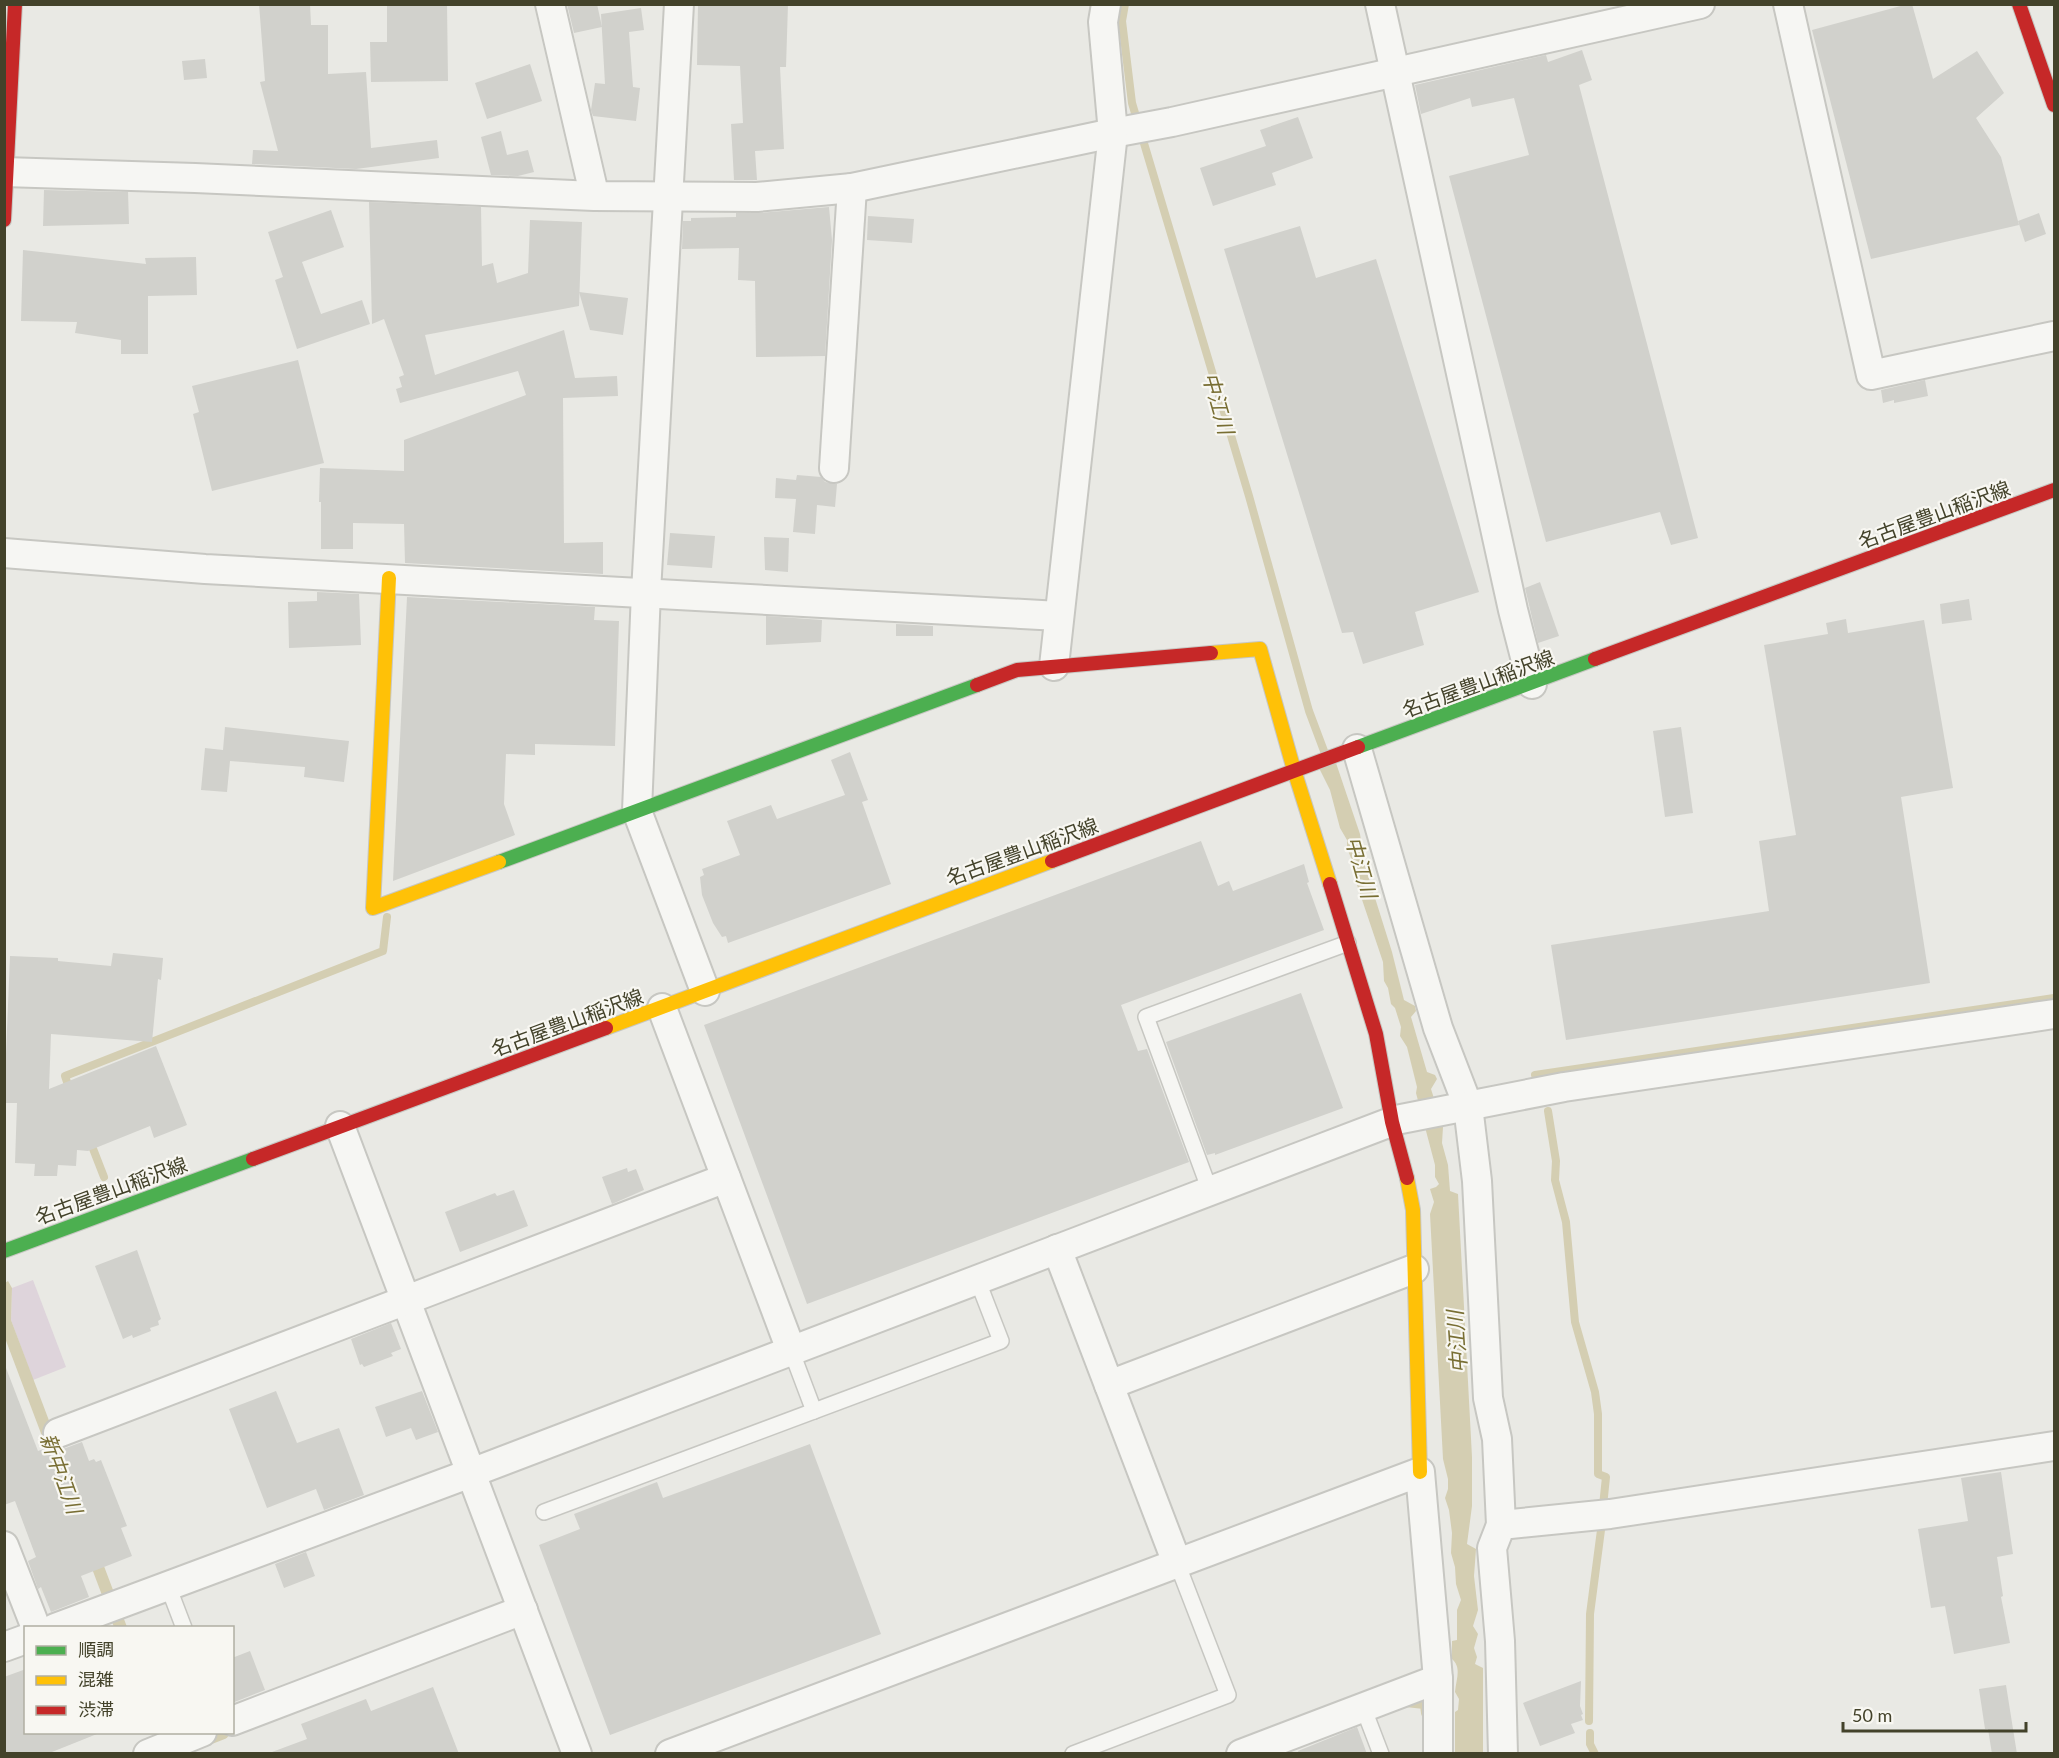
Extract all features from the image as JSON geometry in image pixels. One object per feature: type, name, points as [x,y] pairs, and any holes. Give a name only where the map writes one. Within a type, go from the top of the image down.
[{"type":"street","points":[[4,220],[15,4]]},
{"type":"street","points":[[550,4],[592,185]]},
{"type":"street","points":[[679,4],[646,592],[637,811],[705,991]]},
{"type":"street","points":[[1054,666],[1114,132],[1104,22],[1106,4]]},
{"type":"street","points":[[1380,4],[1513,610],[1532,684]]},
{"type":"street","points":[[6,172],[668,197],[757,197],[852,188],[1114,132],[1172,122],[1700,4]]},
{"type":"street","points":[[1788,4],[1871,375],[2055,336]]},
{"type":"street","points":[[2019,4],[2055,105]]},
{"type":"street","points":[[834,468],[852,188]]},
{"type":"street","name":"名古屋豊山稲沢線","points":[[5,1249],[662,1008],[1296,770],[2055,490]]},
{"type":"street","points":[[4,553],[205,568],[1059,616]]},
{"type":"street","points":[[389,578],[373,908],[1017,670],[1260,649],[1376,1034],[1413,1210],[1420,1472],[1438,1679],[1438,1754]]},
{"type":"street","points":[[1355,749],[1462,1108],[1477,1181],[1488,1398],[1497,1439],[1502,1525],[1492,1548],[1500,1641],[1503,1754]]},
{"type":"street","points":[[662,1008],[791,1350]]},
{"type":"street","points":[[60,1626],[471,1473],[1394,1121],[1564,1087],[2055,1014]]},
{"type":"street","points":[[340,1126],[577,1754]]},
{"type":"street","points":[[58,1433],[726,1178]]},
{"type":"street","points":[[1057,1249],[1178,1563]]},
{"type":"street","points":[[1109,1385],[1414,1269]]},
{"type":"street","points":[[1502,1525],[1610,1514],[2055,1446]]},
{"type":"street","points":[[670,1754],[1420,1472]]},
{"type":"street","points":[[4,1546],[35,1626]]},
{"type":"street","points":[[234,1720],[523,1610]]},
{"type":"street","points":[[4,1647],[24,1640]]},
{"type":"street","points":[[1241,1754],[1438,1679]]},
{"type":"lane","points":[[1210,1191],[1146,1017],[1348,943]]},
{"type":"lane","points":[[544,1512],[1000,1341],[977,1279]]},
{"type":"lane","points":[[791,1350],[814,1411]]},
{"type":"lane","points":[[1073,1754],[1228,1695],[1178,1563]]},
{"type":"lane","points":[[168,1586],[183,1626]]},
{"type":"lane","points":[[1363,1707],[1381,1754]]},
{"type":"shaded area","points":[[33,1280],[66,1367],[33,1380],[11,1320],[12,1288]]},
{"type":"water","points":[[1335,760],[1360,834],[1365,866],[1392,952],[1404,1000],[1415,1006],[1416,1011],[1411,1017],[1427,1072],[1435,1075],[1437,1079],[1431,1089],[1443,1127],[1442,1143],[1448,1165],[1450,1191],[1458,1194],[1472,1457],[1472,1506],[1467,1544],[1476,1549],[1474,1576],[1478,1610],[1473,1626],[1478,1634],[1474,1648],[1477,1657],[1475,1664],[1483,1668],[1483,1753],[1455,1753],[1455,1712],[1458,1710],[1459,1699],[1455,1692],[1458,1670],[1452,1659],[1452,1641],[1457,1640],[1457,1610],[1461,1600],[1451,1553],[1452,1533],[1445,1498],[1448,1479],[1443,1459],[1430,1214],[1434,1202],[1430,1189],[1439,1184],[1435,1177],[1435,1165],[1416,1093],[1417,1087],[1407,1047],[1400,1036],[1401,1027],[1384,981],[1383,962],[1351,867],[1353,863],[1347,848],[1347,840],[1340,828],[1330,790],[1318,766]]},
{"type":"water","name":"新中江川","points":[[8,1281],[12,1288],[11,1320],[127,1626],[114,1626],[5,1338],[5,1283]]},
{"type":"building","points":[[259,4],[310,4],[311,25],[328,25],[328,74],[366,72],[371,148],[437,140],[439,158],[356,169],[252,164],[253,150],[278,151],[260,82],[265,81]]},
{"type":"building","points":[[387,4],[447,4],[448,81],[371,82],[370,42],[387,42]]},
{"type":"building","points":[[567,4],[597,4],[602,27],[574,33]]},
{"type":"building","points":[[698,4],[788,4],[786,67],[780,67],[784,149],[755,151],[757,180],[734,180],[731,124],[743,123],[740,66],[697,65]]},
{"type":"building","points":[[1912,4],[1933,79],[1977,51],[2004,93],[1976,118],[2001,157],[2019,225],[1871,259],[1812,30]]},
{"type":"building","points":[[641,8],[644,30],[629,32],[633,87],[640,88],[636,121],[593,116],[591,110],[595,83],[605,84],[601,14]]},
{"type":"building","points":[[1582,50],[1592,80],[1579,85],[1698,538],[1671,545],[1660,512],[1546,542],[1449,176],[1529,155],[1514,98],[1472,107],[1470,98],[1421,114],[1415,85],[1546,55],[1548,62]]},
{"type":"building","points":[[205,59],[207,78],[184,80],[182,61]]},
{"type":"building","points":[[530,64],[542,101],[487,119],[475,83]]},
{"type":"building","points":[[1298,117],[1313,158],[1272,173],[1276,185],[1213,206],[1200,168],[1266,146],[1260,130]]},
{"type":"building","points":[[501,131],[507,155],[528,150],[534,172],[518,176],[491,175],[481,137]]},
{"type":"building","points":[[44,190],[128,192],[129,224],[43,226]]},
{"type":"building","points":[[369,202],[481,207],[482,266],[493,263],[497,283],[528,273],[530,220],[582,222],[579,306],[425,335],[435,375],[564,330],[575,378],[617,376],[618,396],[563,398],[564,543],[603,542],[603,574],[405,563],[404,524],[353,523],[353,549],[321,549],[320,468],[404,471],[404,440],[526,395],[518,371],[400,403],[396,389],[402,387],[399,377],[404,375],[384,319],[372,324]]},
{"type":"building","points":[[829,207],[832,240],[825,356],[756,357],[755,281],[738,280],[739,248],[682,249],[683,221],[691,221],[691,218],[736,217],[736,213]]},
{"type":"building","points":[[331,210],[344,247],[302,262],[321,314],[362,300],[370,324],[297,349],[275,280],[283,277],[268,232]]},
{"type":"building","points":[[2039,213],[2046,234],[2025,242],[2018,221]]},
{"type":"building","points":[[868,216],[914,219],[912,243],[867,240]]},
{"type":"building","points":[[1300,226],[1316,278],[1376,259],[1479,592],[1415,612],[1424,645],[1363,664],[1353,632],[1342,633],[1224,249]]},
{"type":"building","points":[[23,250],[146,264],[145,258],[196,257],[197,295],[148,296],[148,354],[121,354],[121,340],[75,333],[77,322],[21,321]]},
{"type":"building","points":[[579,292],[628,298],[623,335],[590,330]]},
{"type":"building","points":[[298,360],[324,463],[212,491],[193,414],[199,412],[192,386]]},
{"type":"building","points":[[1925,380],[1928,396],[1883,403],[1881,390]]},
{"type":"building","points":[[797,475],[821,477],[825,482],[837,484],[835,507],[817,505],[815,534],[793,532],[796,499],[775,498],[776,478],[796,480]]},
{"type":"building","points":[[670,533],[715,536],[712,568],[667,565]]},
{"type":"building","points":[[764,537],[789,538],[788,572],[765,570]]},
{"type":"building","points":[[1540,582],[1559,636],[1538,643],[1525,588]]},
{"type":"building","points":[[317,592],[359,594],[361,645],[289,648],[288,602],[317,601]]},
{"type":"building","points":[[407,597],[595,607],[594,620],[619,621],[615,746],[535,744],[535,755],[506,754],[504,804],[515,835],[393,881]]},
{"type":"building","points":[[1969,599],[1972,620],[1942,624],[1940,604]]},
{"type":"building","points":[[766,616],[822,620],[821,642],[766,645]]},
{"type":"building","points":[[1846,619],[1848,633],[1924,620],[1953,788],[1901,797],[1930,983],[1566,1040],[1551,945],[1769,911],[1759,841],[1796,835],[1764,645],[1828,634],[1826,623]]},
{"type":"building","points":[[896,624],[933,626],[933,636],[896,636]]},
{"type":"building","points":[[225,727],[349,741],[344,782],[304,777],[305,767],[230,761],[227,792],[201,790],[205,748],[223,750]]},
{"type":"building","points":[[1681,727],[1693,813],[1665,817],[1653,731]]},
{"type":"building","points":[[850,752],[868,800],[862,802],[891,884],[728,943],[726,936],[722,937],[713,923],[702,895],[700,877],[704,875],[702,869],[740,855],[727,821],[771,805],[777,819],[845,795],[831,760]]},
{"type":"building","points":[[1201,841],[1218,886],[1229,881],[1233,891],[1304,864],[1309,882],[1307,883],[1324,930],[1121,1005],[1138,1051],[1147,1049],[1189,1162],[807,1304],[704,1025]]},
{"type":"building","points":[[113,953],[163,958],[161,980],[158,979],[152,1042],[51,1034],[49,1089],[156,1046],[187,1125],[154,1138],[150,1126],[88,1151],[77,1150],[76,1166],[58,1165],[57,1176],[34,1176],[35,1164],[15,1163],[17,1103],[4,1103],[10,956],[58,958],[58,961],[111,966]]},
{"type":"building","points":[[1301,993],[1343,1108],[1215,1155],[1215,1153],[1207,1155],[1166,1042]]},
{"type":"building","points":[[627,1168],[628,1172],[636,1169],[644,1190],[612,1204],[602,1177]]},
{"type":"building","points":[[514,1190],[528,1226],[460,1252],[445,1212],[495,1193],[497,1196]]},
{"type":"building","points":[[137,1250],[161,1319],[158,1321],[159,1325],[150,1328],[151,1331],[123,1339],[95,1266]]},
{"type":"building","points":[[391,1323],[401,1349],[391,1353],[393,1356],[364,1367],[360,1365],[351,1339]]},
{"type":"building","points":[[4,1368],[6,1368],[38,1451],[49,1447],[63,1449],[82,1442],[89,1461],[101,1460],[127,1526],[121,1528],[132,1556],[81,1576],[89,1597],[51,1612],[41,1587],[38,1589],[28,1561],[36,1557],[15,1501],[4,1505]]},
{"type":"building","points":[[276,1391],[297,1443],[339,1428],[364,1495],[324,1510],[316,1489],[267,1508],[229,1409]]},
{"type":"building","points":[[422,1391],[438,1432],[416,1440],[411,1428],[386,1437],[375,1407]]},
{"type":"building","points":[[810,1444],[881,1634],[610,1735],[539,1545],[580,1529],[574,1514],[657,1482],[663,1498]]},
{"type":"building","points":[[2001,1472],[2013,1554],[1997,1557],[2003,1596],[2001,1597],[2010,1643],[1954,1654],[1945,1606],[1931,1608],[1918,1529],[1968,1521],[1961,1478]]},
{"type":"building","points":[[306,1552],[315,1576],[284,1588],[275,1564]]},
{"type":"building","points":[[250,1651],[265,1690],[234,1702],[234,1657]]},
{"type":"building","points":[[24,1670],[24,1734],[97,1734],[47,1754],[4,1754],[4,1677]]},
{"type":"building","points":[[1581,1681],[1580,1706],[1583,1720],[1571,1724],[1575,1733],[1540,1746],[1523,1703]]},
{"type":"building","points":[[2006,1685],[2017,1754],[1992,1754],[1988,1729],[1985,1729],[1979,1689]]},
{"type":"building","points":[[433,1687],[459,1754],[272,1754],[272,1752],[307,1739],[301,1724],[366,1699],[371,1711]]},
{"type":"building","points":[[1357,1727],[1367,1754],[1299,1754],[1298,1751]]},
{"type":"waterway","name":"中江川","points":[[1125,4],[1122,21],[1132,103],[1249,496],[1309,711],[1324,751]]},
{"type":"waterway","points":[[70,1091],[65,1076],[383,951],[387,917]]},
{"type":"waterway","points":[[1535,1075],[2054,998]]},
{"type":"waterway","points":[[1548,1111],[1556,1161],[1555,1180],[1566,1222],[1575,1322],[1595,1392],[1598,1414],[1598,1474],[1606,1477],[1603,1506]]},
{"type":"waterway","points":[[90,1141],[104,1177]]},
{"type":"waterway","points":[[1589,1721],[1590,1614],[1601,1530]]},
{"type":"waterway","points":[[1406,1703],[1424,1705],[1425,1713]]},
{"type":"waterway","points":[[1590,1733],[1590,1744],[1595,1754]]},
{"type":"waterway","points":[[206,1742],[224,1735]]},
{"type":"traffic: fast","points":[[1358,747],[1595,659]]},
{"type":"traffic: fast","points":[[499,862],[977,685]]},
{"type":"traffic: fast","points":[[4,1251],[253,1159]]},
{"type":"traffic: slow","points":[[389,578],[373,908],[499,862]]},
{"type":"traffic: slow","points":[[1211,653],[1260,649],[1294,770],[1330,884]]},
{"type":"traffic: slow","points":[[606,1028],[1052,861]]},
{"type":"traffic: slow","points":[[1407,1178],[1413,1210],[1420,1472]]},
{"type":"traffic: jam","points":[[4,220],[15,4]]},
{"type":"traffic: jam","points":[[2019,4],[2054,105]]},
{"type":"traffic: jam","points":[[1595,659],[2054,490]]},
{"type":"traffic: jam","points":[[977,685],[1017,670],[1211,653]]},
{"type":"traffic: jam","points":[[1052,861],[1358,747]]},
{"type":"traffic: jam","points":[[1330,884],[1376,1034],[1392,1122],[1407,1178]]},
{"type":"traffic: jam","points":[[253,1159],[606,1028]]}]
